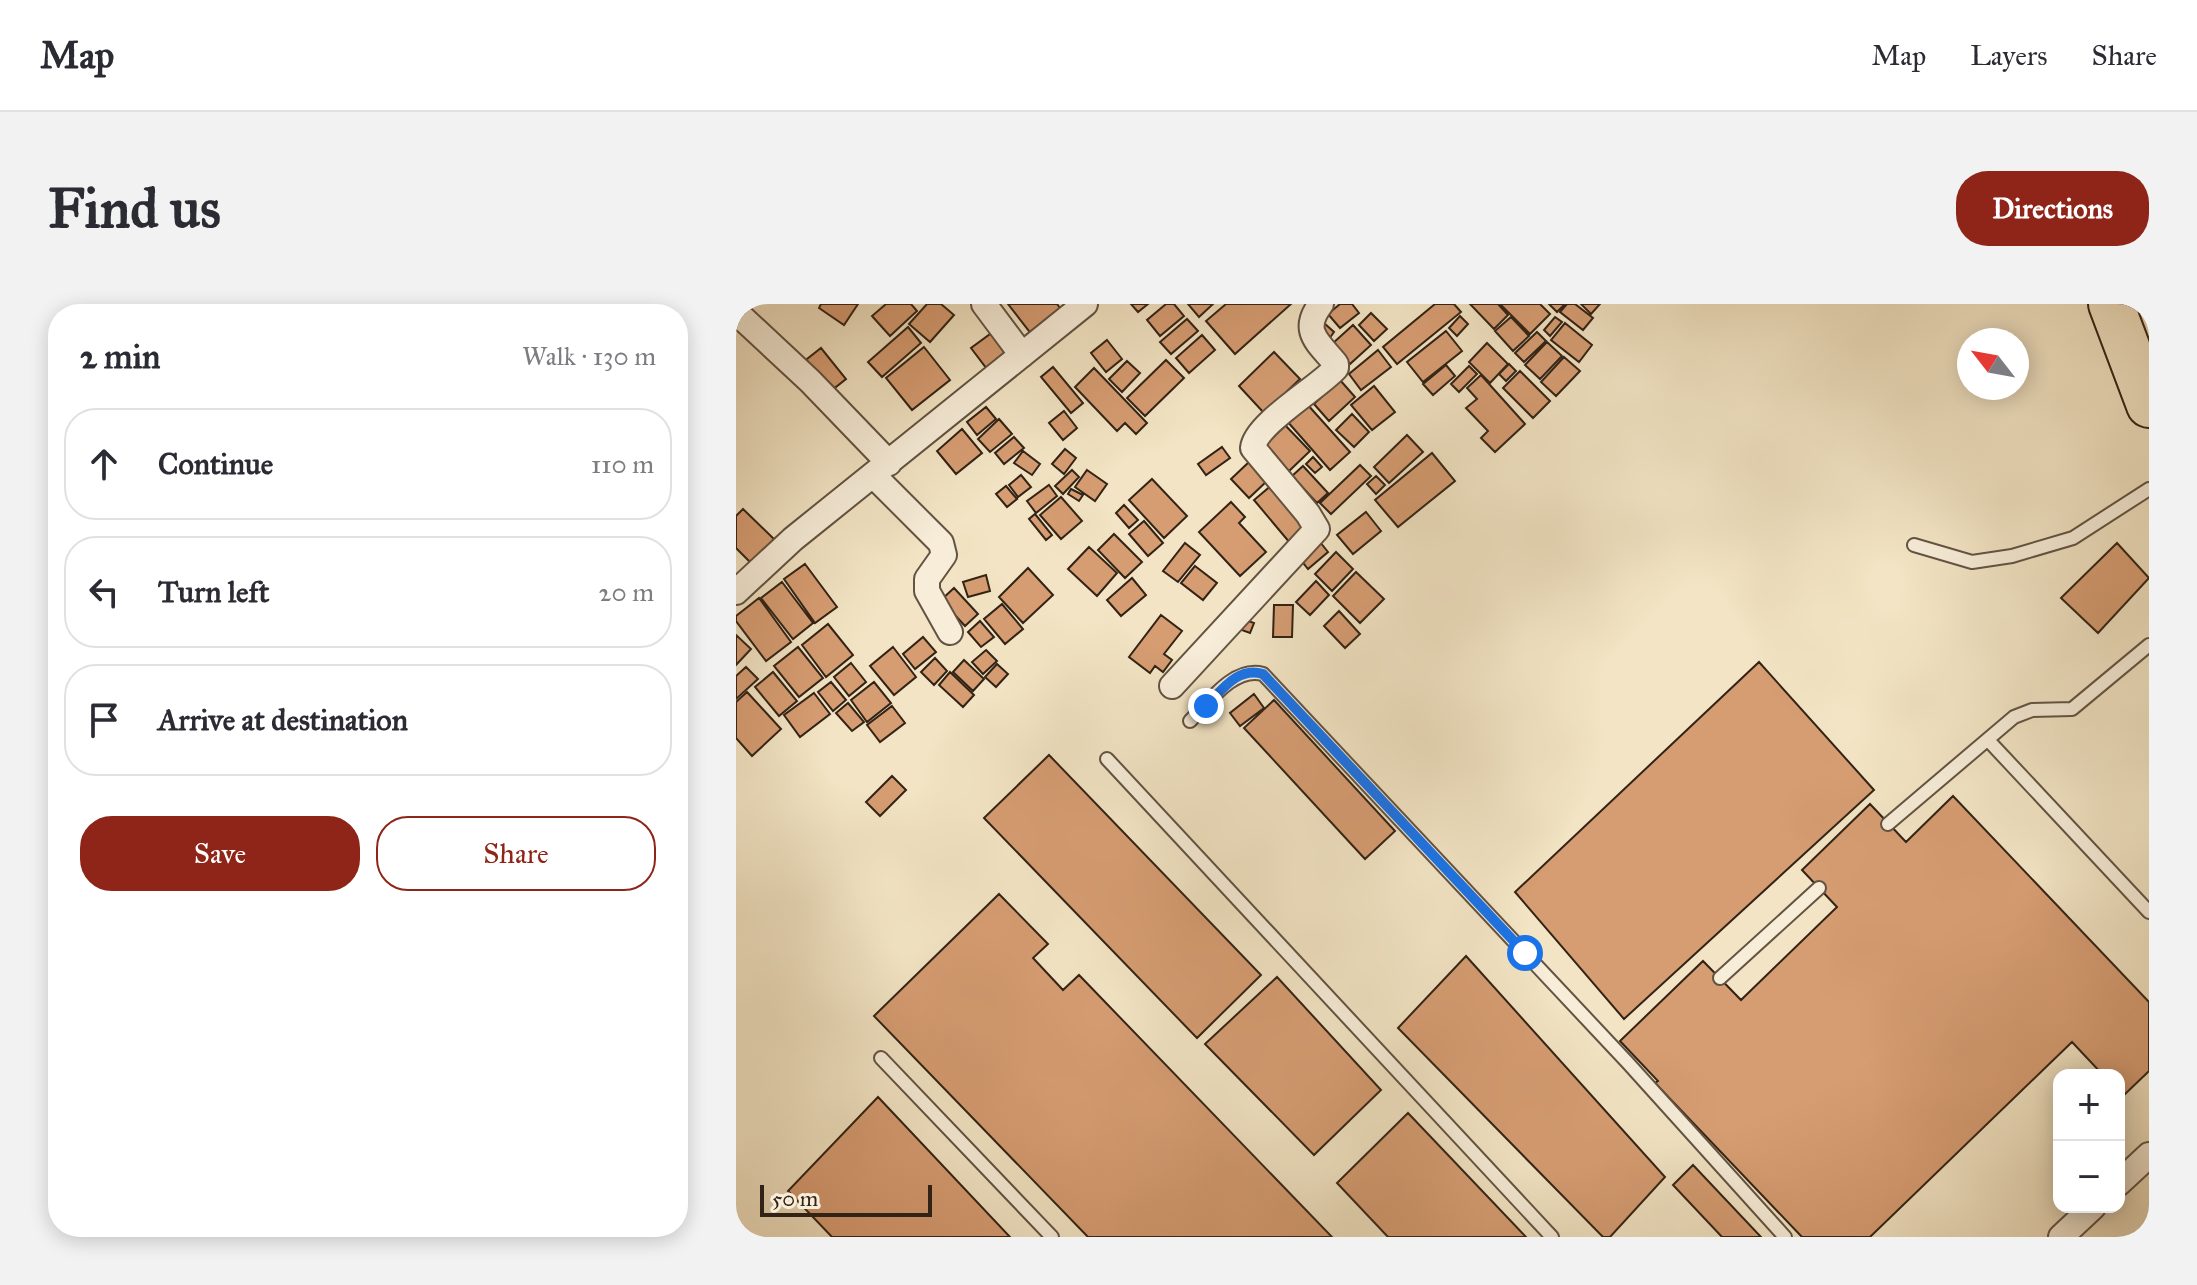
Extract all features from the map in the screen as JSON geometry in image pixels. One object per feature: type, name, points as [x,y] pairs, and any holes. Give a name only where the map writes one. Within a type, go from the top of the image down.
[{"type":"highway","points":[[2111,304],[2149,405]]},
{"type":"street","points":[[984,304],[1022,355]]},
{"type":"street","points":[[736,592],[793,539],[1085,304]]},
{"type":"street","points":[[1172,686],[1317,529],[1253,448],[1253,440],[1336,368],[1310,327],[1311,316],[1321,304]]},
{"type":"street","points":[[736,312],[810,381],[941,543],[944,555],[927,579],[927,591],[950,632]]},
{"type":"street","points":[[2125,1177],[2149,1155]]},
{"type":"street","points":[[2061,1237],[2087,1213]]},
{"type":"lane","points":[[1914,545],[1972,562],[2012,556],[2073,538],[2149,489]]},
{"type":"lane","points":[[1888,824],[2014,717],[2032,710],[2072,709],[2149,645]]},
{"type":"lane","points":[[1190,721],[1237,676],[1253,671],[1263,674],[1631,1060],[1785,1237]]},
{"type":"lane","points":[[1988,740],[2149,912]]},
{"type":"lane","points":[[1107,759],[1552,1237]]},
{"type":"lane","points":[[1720,978],[1819,888]]},
{"type":"lane","points":[[881,1058],[1052,1237]]},
{"type":"building","points":[[821,304],[858,304],[844,325],[819,308]]},
{"type":"building","points":[[886,304],[911,304],[917,311],[890,336],[872,316]]},
{"type":"building","points":[[927,304],[941,304],[954,315],[930,342],[909,324]]},
{"type":"building","points":[[1008,304],[1057,304],[1066,316],[1036,340]]},
{"type":"building","points":[[1131,304],[1148,304],[1138,312]]},
{"type":"building","points":[[1166,304],[1174,304],[1184,316],[1160,336],[1147,320]]},
{"type":"building","points":[[1188,304],[1213,304],[1199,317]]},
{"type":"building","points":[[1226,304],[1291,304],[1235,354],[1206,321]]},
{"type":"building","points":[[1340,304],[1352,304],[1359,313],[1340,328],[1328,314]]},
{"type":"building","points":[[1435,304],[1454,304],[1461,312],[1397,364],[1383,347]]},
{"type":"building","points":[[1470,304],[1498,304],[1508,315],[1494,329]]},
{"type":"building","points":[[1500,304],[1540,304],[1550,314],[1530,334]]},
{"type":"building","points":[[1549,304],[1565,304],[1557,312]]},
{"type":"building","points":[[1567,304],[1575,304],[1593,318],[1583,330],[1560,312]]},
{"type":"building","points":[[1581,304],[1600,304],[1591,314]]},
{"type":"building","points":[[1371,313],[1387,329],[1374,341],[1359,325]]},
{"type":"building","points":[[1460,316],[1468,324],[1457,336],[1449,328]]},
{"type":"building","points":[[1511,317],[1529,336],[1513,351],[1495,331]]},
{"type":"building","points":[[1555,317],[1562,322],[1550,336],[1544,330]]},
{"type":"building","points":[[1187,319],[1198,331],[1171,354],[1160,342]]},
{"type":"building","points":[[1324,323],[1334,332],[1329,339],[1318,329]]},
{"type":"building","points":[[1565,323],[1592,345],[1579,362],[1551,340]]},
{"type":"building","points":[[1353,325],[1371,345],[1350,364],[1332,344]]},
{"type":"building","points":[[908,327],[921,343],[882,377],[868,362]]},
{"type":"building","points":[[997,329],[1015,354],[990,373],[971,348]]},
{"type":"building","points":[[1446,331],[1462,351],[1423,382],[1407,362]]},
{"type":"building","points":[[1537,332],[1546,341],[1524,362],[1515,353]]},
{"type":"building","points":[[1202,335],[1215,350],[1189,373],[1176,358]]},
{"type":"building","points":[[1107,340],[1122,359],[1106,372],[1091,353]]},
{"type":"building","points":[[1547,342],[1562,356],[1540,379],[1525,365]]},
{"type":"building","points":[[1487,343],[1508,364],[1490,383],[1469,362]]},
{"type":"building","points":[[924,347],[950,380],[912,410],[886,378]]},
{"type":"building","points":[[821,348],[846,379],[827,394],[802,363]]},
{"type":"building","points":[[1378,350],[1391,367],[1361,390],[1349,374]]},
{"type":"building","points":[[1274,352],[1300,379],[1264,413],[1239,386]]},
{"type":"building","points":[[1564,357],[1580,371],[1556,396],[1541,382]]},
{"type":"building","points":[[1166,360],[1184,378],[1145,416],[1127,398]]},
{"type":"building","points":[[1127,361],[1140,373],[1122,392],[1109,379]]},
{"type":"building","points":[[1509,364],[1516,371],[1506,381],[1499,374]]},
{"type":"building","points":[[1446,365],[1455,376],[1433,395],[1423,384]]},
{"type":"building","points":[[1469,366],[1477,374],[1459,392],[1451,384]]},
{"type":"building","points":[[1053,367],[1083,403],[1071,413],[1041,377]]},
{"type":"building","points":[[1094,368],[1147,423],[1136,434],[1125,423],[1117,431],[1075,387]]},
{"type":"building","points":[[1520,371],[1550,401],[1533,418],[1503,388]]},
{"type":"building","points":[[1481,375],[1525,424],[1495,452],[1481,438],[1488,431],[1466,408],[1477,399],[1467,388]]},
{"type":"building","points":[[1340,380],[1355,397],[1329,421],[1314,404]]},
{"type":"building","points":[[1374,386],[1395,412],[1372,430],[1351,405]]},
{"type":"building","points":[[1307,404],[1350,452],[1330,470],[1287,421]]},
{"type":"building","points":[[986,407],[996,419],[977,435],[967,422]]},
{"type":"building","points":[[1064,411],[1077,428],[1063,440],[1049,423]]},
{"type":"building","points":[[1352,414],[1369,432],[1354,447],[1336,430]]},
{"type":"building","points":[[999,419],[1012,434],[990,452],[978,439]]},
{"type":"building","points":[[1283,423],[1310,451],[1288,472],[1261,443]]},
{"type":"building","points":[[962,429],[982,453],[956,474],[937,451]]},
{"type":"building","points":[[1407,435],[1423,452],[1389,483],[1374,467]]},
{"type":"building","points":[[1014,437],[1024,448],[1004,464],[995,453]]},
{"type":"building","points":[[1222,447],[1230,458],[1206,475],[1198,464]]},
{"type":"building","points":[[1065,449],[1076,458],[1064,474],[1052,464]]},
{"type":"building","points":[[1023,451],[1040,464],[1032,475],[1014,463]]},
{"type":"building","points":[[1432,453],[1455,481],[1398,527],[1375,500]]},
{"type":"building","points":[[1313,457],[1322,467],[1315,473],[1306,464]]},
{"type":"building","points":[[1249,462],[1267,481],[1249,498],[1231,479]]},
{"type":"building","points":[[1360,465],[1371,476],[1331,514],[1320,503]]},
{"type":"building","points":[[1303,466],[1328,493],[1317,503],[1292,476]]},
{"type":"building","points":[[1072,470],[1079,477],[1063,494],[1055,486]]},
{"type":"building","points":[[1087,470],[1107,484],[1095,501],[1075,487]]},
{"type":"building","points":[[1021,475],[1031,487],[1018,497],[1009,485]]},
{"type":"building","points":[[1376,476],[1385,485],[1376,494],[1367,484]]},
{"type":"building","points":[[1152,479],[1187,516],[1164,538],[1129,500]]},
{"type":"building","points":[[1273,484],[1309,526],[1290,543],[1254,500]]},
{"type":"building","points":[[1049,485],[1057,496],[1036,513],[1027,501]]},
{"type":"building","points":[[1006,486],[1017,499],[1007,507],[996,494]]},
{"type":"building","points":[[1071,489],[1083,495],[1079,501],[1068,494]]},
{"type":"building","points":[[1061,497],[1082,521],[1061,539],[1040,515]]},
{"type":"building","points":[[1231,502],[1245,517],[1239,523],[1266,552],[1240,576],[1199,532]]},
{"type":"building","points":[[1124,505],[1138,520],[1129,528],[1116,513]]},
{"type":"building","points":[[743,509],[776,541],[753,565],[736,548],[736,516]]},
{"type":"building","points":[[1366,512],[1381,531],[1353,554],[1337,535]]},
{"type":"building","points":[[1035,514],[1052,535],[1046,540],[1029,519]]},
{"type":"building","points":[[1144,521],[1163,543],[1148,556],[1129,534]]},
{"type":"building","points":[[1114,534],[1142,562],[1125,578],[1098,550]]},
{"type":"building","points":[[1320,542],[1328,552],[1308,569],[1300,559]]},
{"type":"building","points":[[1185,543],[1200,555],[1178,582],[1163,571]]},
{"type":"building","points":[[2117,543],[2149,578],[2098,633],[2061,598]]},
{"type":"building","points":[[1089,547],[1117,573],[1097,596],[1068,569]]},
{"type":"building","points":[[1336,552],[1353,569],[1332,591],[1315,574]]},
{"type":"building","points":[[805,564],[837,607],[815,623],[784,579]]},
{"type":"building","points":[[1195,566],[1217,583],[1203,600],[1181,583]]},
{"type":"building","points":[[1028,568],[1053,595],[1023,623],[999,597]]},
{"type":"building","points":[[1356,572],[1384,599],[1360,623],[1333,596]]},
{"type":"building","points":[[986,575],[990,591],[968,597],[963,582]]},
{"type":"building","points":[[1132,578],[1146,595],[1121,616],[1107,600]]},
{"type":"building","points":[[1316,581],[1329,595],[1310,615],[1296,602]]},
{"type":"building","points":[[782,582],[813,623],[793,639],[761,598]]},
{"type":"building","points":[[954,588],[978,614],[965,626],[941,600]]},
{"type":"building","points":[[759,598],[791,642],[766,661],[736,621],[736,616]]},
{"type":"building","points":[[1002,604],[1023,629],[1005,644],[984,619]]},
{"type":"building","points":[[1274,605],[1293,605],[1292,637],[1273,637]]},
{"type":"building","points":[[1339,611],[1360,634],[1345,648],[1324,626]]},
{"type":"building","points":[[1161,615],[1182,631],[1164,654],[1172,660],[1163,672],[1155,666],[1150,673],[1129,657]]},
{"type":"building","points":[[1243,619],[1254,623],[1250,633],[1239,629]]},
{"type":"building","points":[[980,621],[994,637],[981,647],[968,632]]},
{"type":"building","points":[[828,624],[853,655],[826,677],[802,645]]},
{"type":"building","points":[[736,635],[751,649],[736,665]]},
{"type":"building","points":[[923,637],[936,652],[915,669],[903,654]]},
{"type":"building","points":[[798,647],[823,678],[799,697],[774,666]]},
{"type":"building","points":[[893,647],[916,677],[894,695],[870,666]]},
{"type":"building","points":[[986,650],[997,661],[983,674],[972,662]]},
{"type":"building","points":[[935,658],[947,671],[934,685],[921,672]]},
{"type":"building","points":[[964,660],[984,679],[973,691],[953,672]]},
{"type":"building","points":[[1759,662],[1874,790],[1624,1019],[1515,892]]},
{"type":"building","points":[[851,663],[866,682],[849,696],[834,677]]},
{"type":"building","points":[[997,664],[1008,674],[996,687],[985,677]]},
{"type":"building","points":[[746,667],[758,679],[736,699],[736,676]]},
{"type":"building","points":[[773,672],[797,701],[779,716],[755,687]]},
{"type":"building","points":[[950,672],[974,695],[963,707],[939,685]]},
{"type":"building","points":[[831,682],[846,700],[833,711],[818,692]]},
{"type":"building","points":[[874,682],[891,703],[867,722],[851,700]]},
{"type":"building","points":[[747,692],[781,729],[752,756],[736,738],[736,702]]},
{"type":"building","points":[[814,693],[830,714],[800,737],[784,715]]},
{"type":"building","points":[[1254,694],[1264,708],[1240,726],[1230,713]]},
{"type":"building","points":[[1274,700],[1395,831],[1365,859],[1244,728]]},
{"type":"building","points":[[848,703],[864,722],[852,731],[836,713]]},
{"type":"building","points":[[892,706],[905,723],[880,742],[867,725]]},
{"type":"building","points":[[1049,755],[1261,975],[1197,1038],[984,818]]},
{"type":"building","points":[[892,776],[906,790],[880,816],[866,802]]},
{"type":"building","points":[[1953,796],[2149,1002],[2149,1071],[2125,1094],[2125,1069],[2097,1069],[2072,1042],[1870,1237],[1802,1237],[1655,1083],[1658,1081],[1620,1041],[1703,961],[1741,1000],[1837,907],[1802,870],[1870,804],[1906,842]]},
{"type":"building","points":[[999,894],[1048,944],[1033,958],[1063,990],[1079,975],[1332,1237],[1088,1237],[874,1016]]},
{"type":"building","points":[[1466,956],[1665,1177],[1610,1237],[1603,1237],[1398,1028]]},
{"type":"building","points":[[1277,977],[1381,1090],[1314,1155],[1205,1044]]},
{"type":"building","points":[[878,1097],[1010,1237],[832,1237],[788,1191]]},
{"type":"building","points":[[1408,1113],[1526,1237],[1388,1237],[1337,1183]]},
{"type":"building","points":[[1693,1165],[1761,1237],[1722,1237],[1673,1185]]},
{"type":"building","points":[[2149,1223],[2149,1237],[2134,1237]]},
{"type":"route","points":[[1206,706],[1237,676],[1253,671],[1263,674],[1525,953]]}]
